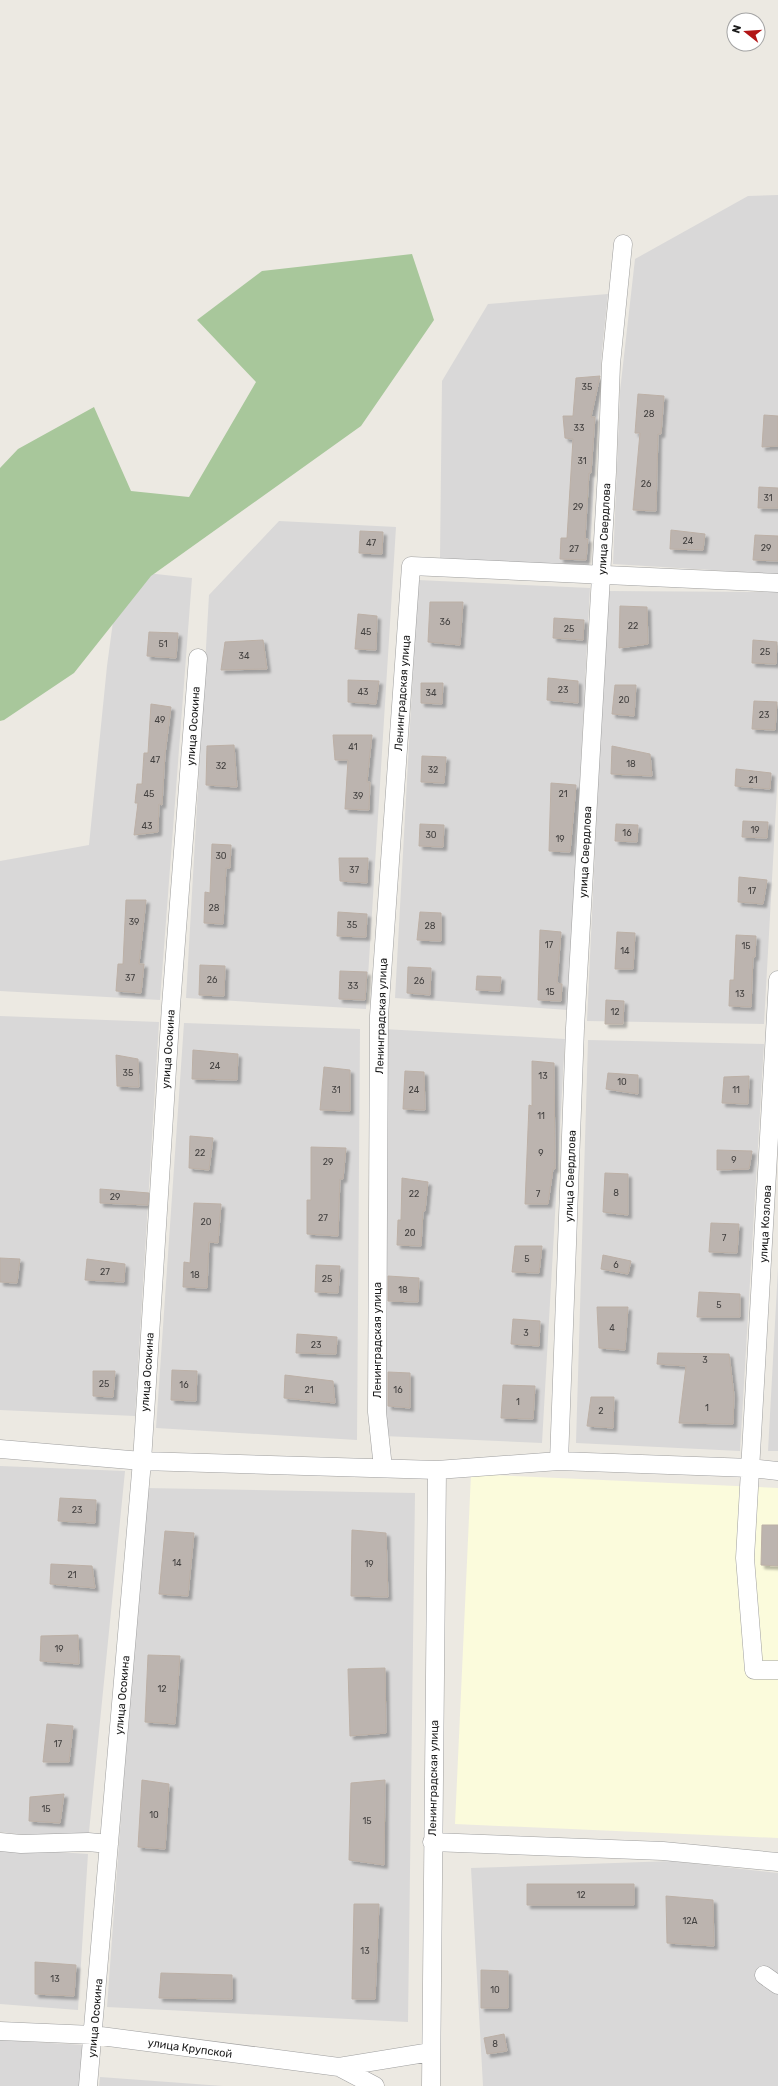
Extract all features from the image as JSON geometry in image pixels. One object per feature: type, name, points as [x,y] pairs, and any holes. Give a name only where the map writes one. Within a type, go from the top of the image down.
[{"type":"street","name":"улица Свердлова","points":[[559,1461],[575,1028],[601,574],[611,364],[623,244]]},
{"type":"street","name":"Ленинградская улица","points":[[384,1468],[377,1412],[378,1016],[411,566],[601,574]]},
{"type":"street","points":[[601,574],[778,583]]},
{"type":"street","name":"улица Осокина","points":[[88,2086],[142,1461],[171,1006],[198,658]]},
{"type":"street","name":"улица Козлова","points":[[778,980],[752,1468],[745,1558],[754,1670],[778,1670]]},
{"type":"street","points":[[0,1448],[142,1461],[437,1470],[559,1461],[752,1468],[778,1471]]},
{"type":"street","name":"Ленинградская улица","points":[[431,2086],[432,1842],[437,1470]]},
{"type":"street","points":[[0,1842],[21,1844],[88,1842],[109,1844]]},
{"type":"street","points":[[432,1842],[663,1851],[778,1862]]},
{"type":"street","name":"улица Крупской","points":[[0,2031],[93,2035],[339,2067],[375,2086]]},
{"type":"street","points":[[339,2067],[431,2052]]},
{"type":"shaded area","points":[[778,195],[778,574],[613,564],[620,391],[635,259],[748,196]]},
{"type":"shaded area","points":[[608,294],[602,351],[589,568],[440,559],[442,381],[488,304]]},
{"type":"shaded area","points":[[279,521],[396,527],[366,1009],[186,998],[209,595]]},
{"type":"shaded area","points":[[120,570],[192,578],[160,1000],[0,991],[0,861],[89,845],[107,666]]},
{"type":"shaded area","points":[[418,580],[590,588],[568,1010],[395,998]]},
{"type":"shaded area","points":[[607,591],[778,592],[778,771],[764,1024],[587,1021]]},
{"type":"shaded area","points":[[0,1016],[159,1022],[135,1416],[0,1410]]},
{"type":"shaded area","points":[[184,1023],[360,1029],[357,1440],[156,1428]]},
{"type":"shaded area","points":[[383,1029],[565,1039],[542,1443],[383,1436]]},
{"type":"shaded area","points":[[588,1040],[764,1044],[740,1451],[576,1443]]},
{"type":"shaded area","points":[[778,1268],[778,1451],[768,1451]]},
{"type":"shaded area","points":[[0,1466],[125,1471],[88,1842],[0,1832]]},
{"type":"shaded area","points":[[471,1474],[778,1488],[778,1838],[455,1824]]},
{"type":"shaded area","points":[[145,1488],[415,1493],[408,2022],[107,2007]]},
{"type":"shaded area","points":[[0,1848],[88,1854],[78,2010],[0,2004]]},
{"type":"shaded area","points":[[672,1861],[778,1873],[778,2086],[483,2086],[471,1868]]},
{"type":"shaded area","points":[[0,2040],[85,2045],[81,2086],[0,2086]]},
{"type":"shaded area","points":[[100,2077],[223,2086],[99,2086]]},
{"type":"green space","points":[[412,254],[434,320],[361,426],[151,576],[74,673],[4,720],[0,721],[0,468],[18,449],[94,407],[131,491],[189,497],[256,382],[197,320],[262,271]]},
{"type":"building","points":[[600,376],[591,417],[595,417],[591,473],[589,473],[585,539],[588,539],[586,560],[560,559],[561,538],[567,538],[573,439],[565,438],[563,416],[573,416],[576,378]]},
{"type":"building","points":[[638,394],[664,396],[661,434],[658,434],[656,511],[633,510],[640,433],[635,433]]},
{"type":"building","points":[[764,415],[778,416],[778,446],[762,447]]},
{"type":"building","points":[[759,487],[778,488],[778,508],[758,508]]},
{"type":"building","points":[[671,530],[705,534],[703,550],[670,549]]},
{"type":"building","points":[[360,531],[383,532],[382,554],[359,553]]},
{"type":"building","points":[[755,535],[778,536],[778,561],[753,560]]},
{"type":"building","points":[[430,602],[463,602],[460,645],[428,642]]},
{"type":"building","points":[[620,606],[647,607],[648,644],[619,648]]},
{"type":"building","points":[[358,614],[377,616],[376,650],[355,649]]},
{"type":"building","points":[[554,618],[584,620],[583,640],[553,638]]},
{"type":"building","points":[[149,632],[178,633],[176,658],[147,656]]},
{"type":"building","points":[[263,640],[267,669],[221,670],[225,642]]},
{"type":"building","points":[[753,640],[777,642],[776,664],[752,663]]},
{"type":"building","points":[[548,678],[578,681],[578,703],[547,700]]},
{"type":"building","points":[[348,680],[379,681],[376,704],[348,702]]},
{"type":"building","points":[[421,683],[443,683],[442,704],[421,703]]},
{"type":"building","points":[[615,685],[636,685],[634,716],[612,714]]},
{"type":"building","points":[[754,701],[777,702],[775,730],[752,729]]},
{"type":"building","points":[[151,704],[171,707],[165,754],[162,805],[159,804],[158,832],[134,835],[138,803],[135,803],[137,784],[142,784],[144,753],[148,753]]},
{"type":"building","points":[[333,735],[372,735],[367,782],[370,782],[369,810],[345,809],[348,760],[335,760]]},
{"type":"building","points":[[234,745],[237,787],[206,785],[207,746]]},
{"type":"building","points":[[612,746],[650,754],[652,776],[611,774]]},
{"type":"building","points":[[422,756],[446,757],[444,783],[421,782]]},
{"type":"building","points":[[736,769],[771,773],[770,789],[735,786]]},
{"type":"building","points":[[551,783],[576,785],[570,852],[549,851]]},
{"type":"building","points":[[743,821],[768,822],[767,838],[742,837]]},
{"type":"building","points":[[420,824],[444,825],[443,847],[419,846]]},
{"type":"building","points":[[616,824],[638,825],[637,842],[615,841]]},
{"type":"building","points":[[212,844],[231,845],[230,868],[226,868],[223,924],[204,923],[205,892],[210,893]]},
{"type":"building","points":[[339,858],[368,858],[367,883],[340,881]]},
{"type":"building","points":[[739,877],[767,880],[763,904],[738,902]]},
{"type":"building","points":[[126,900],[146,900],[139,964],[144,964],[141,993],[116,991],[118,964],[123,964]]},
{"type":"building","points":[[338,912],[367,914],[366,937],[337,936]]},
{"type":"building","points":[[420,912],[441,913],[441,941],[417,940]]},
{"type":"building","points":[[540,930],[561,932],[557,983],[562,984],[561,1001],[538,1000]]},
{"type":"building","points":[[617,932],[635,933],[633,969],[615,969]]},
{"type":"building","points":[[736,935],[756,936],[755,957],[753,957],[751,1007],[729,1006],[730,980],[734,980]]},
{"type":"building","points":[[200,965],[225,966],[224,996],[199,995]]},
{"type":"building","points":[[408,967],[431,968],[430,995],[407,993]]},
{"type":"building","points":[[340,971],[367,972],[365,1000],[339,999]]},
{"type":"building","points":[[477,976],[501,977],[500,991],[476,990]]},
{"type":"building","points":[[606,1000],[624,1001],[623,1024],[605,1024]]},
{"type":"building","points":[[193,1050],[238,1054],[237,1080],[192,1079]]},
{"type":"building","points":[[116,1055],[138,1059],[139,1087],[117,1086]]},
{"type":"building","points":[[532,1061],[554,1063],[555,1169],[553,1169],[548,1204],[525,1204],[529,1105],[532,1106]]},
{"type":"building","points":[[324,1067],[350,1070],[350,1111],[320,1110]]},
{"type":"building","points":[[405,1071],[424,1072],[425,1110],[403,1109]]},
{"type":"building","points":[[608,1073],[638,1075],[638,1094],[606,1089]]},
{"type":"building","points":[[749,1076],[748,1104],[722,1103],[724,1077]]},
{"type":"building","points":[[190,1136],[213,1138],[209,1170],[189,1168]]},
{"type":"building","points":[[311,1147],[346,1148],[343,1179],[340,1179],[338,1236],[307,1234],[307,1200],[311,1200]]},
{"type":"building","points":[[717,1150],[752,1151],[749,1169],[717,1170]]},
{"type":"building","points":[[605,1173],[628,1174],[628,1215],[603,1212]]},
{"type":"building","points":[[402,1178],[428,1182],[425,1211],[423,1211],[421,1246],[397,1245],[398,1220],[401,1220]]},
{"type":"building","points":[[100,1189],[149,1193],[148,1205],[100,1203]]},
{"type":"building","points":[[194,1203],[221,1204],[218,1243],[209,1242],[207,1288],[183,1287],[184,1262],[190,1263]]},
{"type":"building","points":[[711,1223],[739,1224],[737,1253],[709,1252]]},
{"type":"building","points":[[515,1246],[542,1246],[539,1273],[512,1272]]},
{"type":"building","points":[[603,1255],[631,1261],[628,1274],[601,1269]]},
{"type":"building","points":[[0,1258],[20,1259],[17,1283],[0,1282]]},
{"type":"building","points":[[87,1259],[125,1264],[124,1282],[85,1280]]},
{"type":"building","points":[[316,1265],[340,1266],[338,1293],[315,1292]]},
{"type":"building","points":[[388,1276],[419,1278],[418,1302],[388,1301]]},
{"type":"building","points":[[699,1292],[740,1294],[740,1317],[697,1317]]},
{"type":"building","points":[[597,1307],[628,1307],[625,1350],[599,1348]]},
{"type":"building","points":[[513,1319],[540,1321],[539,1346],[511,1344]]},
{"type":"building","points":[[297,1334],[337,1337],[336,1354],[296,1353]]},
{"type":"building","points":[[658,1353],[729,1354],[734,1395],[733,1424],[679,1423],[686,1366],[657,1364]]},
{"type":"building","points":[[172,1370],[197,1371],[196,1401],[171,1400]]},
{"type":"building","points":[[93,1371],[115,1371],[113,1397],[93,1396]]},
{"type":"building","points":[[388,1372],[410,1373],[410,1408],[388,1406]]},
{"type":"building","points":[[285,1375],[333,1381],[335,1403],[284,1398]]},
{"type":"building","points":[[503,1385],[535,1386],[533,1419],[501,1418]]},
{"type":"building","points":[[591,1397],[614,1397],[613,1428],[587,1426]]},
{"type":"building","points":[[60,1498],[96,1500],[95,1523],[58,1521]]},
{"type":"building","points":[[762,1525],[778,1525],[778,1566],[761,1565]]},
{"type":"building","points":[[352,1530],[386,1533],[388,1597],[351,1596]]},
{"type":"building","points":[[165,1531],[194,1533],[188,1596],[159,1594]]},
{"type":"building","points":[[51,1564],[92,1566],[95,1588],[50,1584]]},
{"type":"building","points":[[78,1635],[79,1664],[40,1661],[41,1636]]},
{"type":"building","points":[[148,1655],[180,1656],[175,1724],[145,1722]]},
{"type":"building","points":[[385,1668],[386,1733],[350,1736],[348,1669]]},
{"type":"building","points":[[47,1724],[73,1726],[69,1762],[43,1762]]},
{"type":"building","points":[[142,1780],[169,1784],[165,1849],[138,1847]]},
{"type":"building","points":[[385,1780],[384,1865],[349,1860],[351,1783]]},
{"type":"building","points":[[64,1794],[60,1823],[29,1821],[30,1797]]},
{"type":"building","points":[[527,1884],[634,1884],[634,1905],[527,1905]]},
{"type":"building","points":[[666,1896],[713,1900],[714,1946],[667,1943]]},
{"type":"building","points":[[354,1904],[379,1904],[375,1999],[352,1999]]},
{"type":"building","points":[[35,1962],[76,1965],[74,1996],[35,1994]]},
{"type":"building","points":[[481,1970],[508,1971],[508,2008],[481,2008]]},
{"type":"building","points":[[161,1973],[232,1975],[232,1999],[159,1998]]},
{"type":"building","points":[[504,2034],[507,2051],[487,2054],[484,2038]]}]
